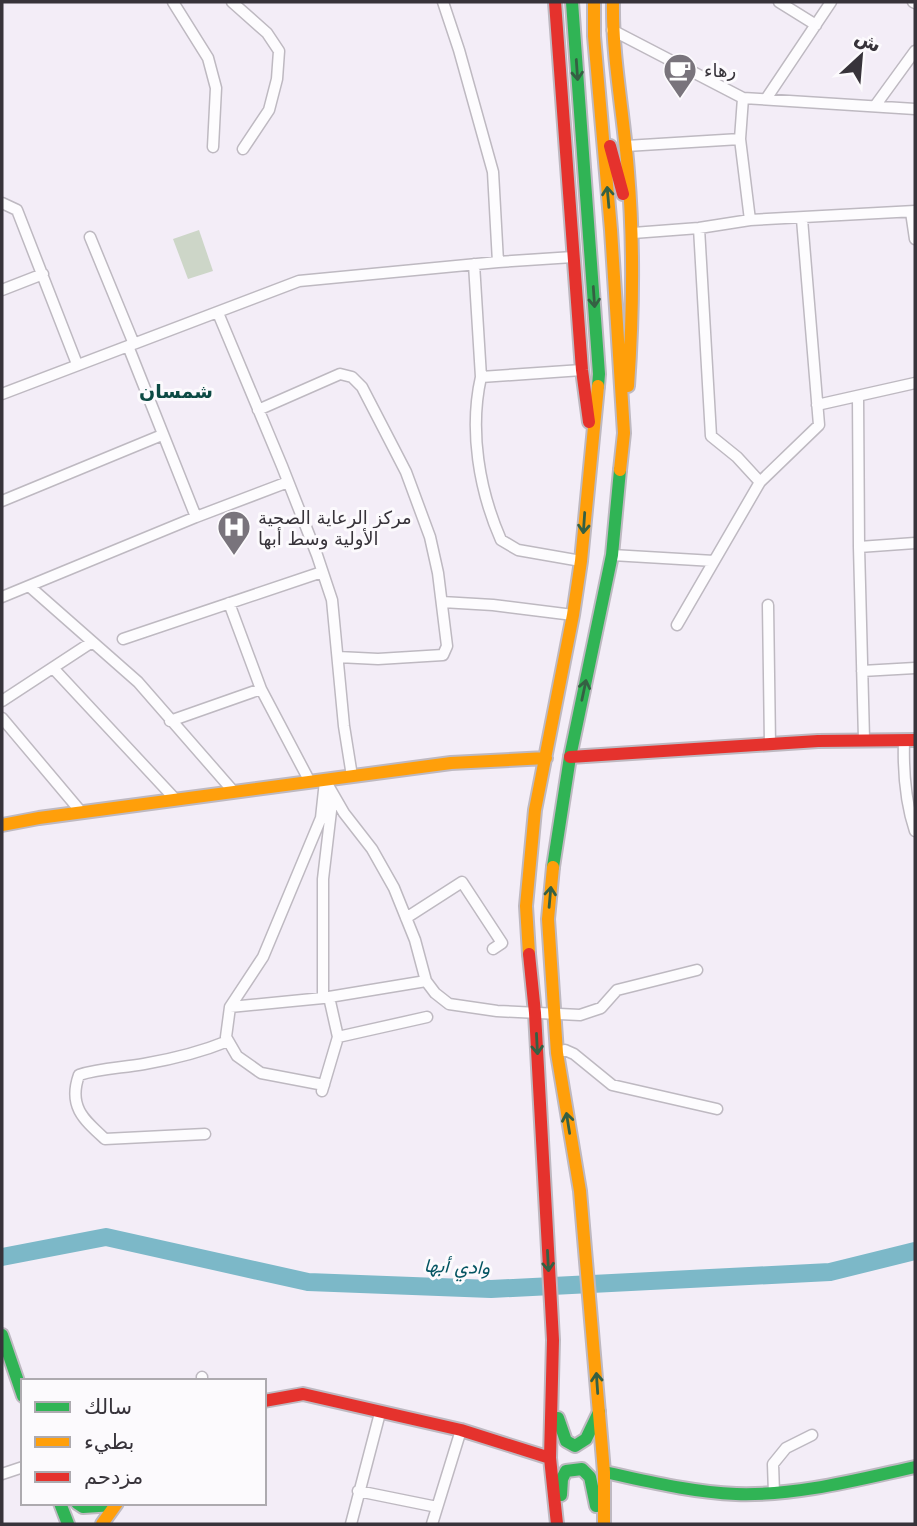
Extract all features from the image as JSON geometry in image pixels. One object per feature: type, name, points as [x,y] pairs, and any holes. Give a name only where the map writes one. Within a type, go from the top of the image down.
[{"type":"main road","points":[[555,2],[582,370],[593,448]]},
{"type":"main road","points":[[557,1524],[550,1458],[553,1340],[535,1013],[530,980],[526,906],[535,810],[581,561],[599,374],[572,2]]},
{"type":"main road","points":[[594,2],[594,36],[624,433]]},
{"type":"main road","points":[[604,1524],[604,1472],[594,1336],[580,1191],[557,1053],[548,919],[554,853],[570,757],[612,555],[631,351],[633,233],[612,30],[613,2]]},
{"type":"main road","points":[[571,210],[580,103]]},
{"type":"main road","points":[[600,107],[633,233]]},
{"type":"main road","points":[[570,757],[864,739],[910,741]]},
{"type":"main road","points":[[2,824],[451,763],[546,758]]},
{"type":"main road","points":[[2,1335],[21,1390]]},
{"type":"main road","points":[[552,1379],[560,1434],[565,1441],[572,1445],[580,1444],[587,1438],[599,1412]]},
{"type":"main road","points":[[266,1401],[303,1394],[461,1430],[550,1458]]},
{"type":"main road","points":[[557,1524],[562,1479],[566,1471],[576,1467],[585,1469],[591,1476],[598,1524]]},
{"type":"main road","points":[[604,1472],[694,1490],[736,1494],[774,1493],[915,1467]]},
{"type":"main road","points":[[61,1505],[68,1524]]},
{"type":"main road","points":[[80,1505],[104,1505]]},
{"type":"main road","points":[[102,1524],[114,1505]]},
{"type":"street","points":[[173,2],[208,58],[216,88],[213,147]]},
{"type":"street","points":[[232,2],[267,33],[279,51],[269,110],[243,149]]},
{"type":"street","points":[[443,2],[493,172],[498,262]]},
{"type":"street","points":[[779,2],[816,24]]},
{"type":"street","points":[[766,99],[831,2]]},
{"type":"street","points":[[612,30],[743,98],[915,109]]},
{"type":"street","points":[[875,106],[915,51]]},
{"type":"street","points":[[743,98],[740,139],[750,220]]},
{"type":"street","points":[[626,146],[740,139]]},
{"type":"street","points":[[2,203],[18,210],[77,364]]},
{"type":"street","points":[[633,233],[699,228],[750,220],[913,211],[915,239]]},
{"type":"street","points":[[677,625],[760,482],[819,425],[802,219]]},
{"type":"street","points":[[699,228],[711,436],[737,457],[760,482]]},
{"type":"street","points":[[90,237],[162,435],[196,517]]},
{"type":"street","points":[[2,394],[299,281],[573,257]]},
{"type":"street","points":[[474,264],[481,377],[476,402],[477,444],[484,490],[501,540],[517,550],[581,561]]},
{"type":"street","points":[[2,290],[43,274]]},
{"type":"street","points":[[218,313],[288,482],[332,600],[344,726],[352,776]]},
{"type":"street","points":[[481,377],[582,370]]},
{"type":"street","points":[[258,410],[340,374],[352,377],[362,387],[406,472],[425,524],[438,573],[442,602],[447,646],[443,655],[378,659],[338,657]]},
{"type":"street","points":[[817,405],[915,383]]},
{"type":"street","points":[[859,396],[859,547],[864,739]]},
{"type":"street","points":[[2,501],[162,435]]},
{"type":"street","points":[[2,597],[288,482]]},
{"type":"street","points":[[859,547],[915,543]]},
{"type":"street","points":[[612,555],[715,561]]},
{"type":"street","points":[[123,639],[322,572]]},
{"type":"street","points":[[29,586],[138,682],[234,792]]},
{"type":"street","points":[[442,602],[573,615]]},
{"type":"street","points":[[229,603],[261,689],[310,782]]},
{"type":"street","points":[[768,605],[770,745]]},
{"type":"street","points":[[3,699],[92,642]]},
{"type":"street","points":[[862,671],[915,667]]},
{"type":"street","points":[[53,668],[176,800]]},
{"type":"street","points":[[170,721],[261,689]]},
{"type":"street","points":[[2,718],[82,813]]},
{"type":"street","points":[[910,741],[903,776],[909,814],[915,831]]},
{"type":"street","points":[[325,780],[344,813],[372,849],[394,888],[415,940],[426,981],[435,993],[449,1004],[580,1015],[601,1007],[617,990],[697,970]]},
{"type":"street","points":[[325,780],[321,818],[263,957],[230,1007],[226,1037],[237,1056],[261,1073],[323,1088],[338,1037],[326,998],[323,880],[333,794]]},
{"type":"street","points":[[406,918],[462,882],[502,943],[493,950]]},
{"type":"street","points":[[230,1007],[326,998],[426,981]]},
{"type":"street","points":[[338,1037],[427,1017]]},
{"type":"street","points":[[205,1134],[105,1139],[88,1123],[76,1106],[74,1089],[79,1075],[90,1071],[142,1065],[200,1053],[228,1041]]},
{"type":"street","points":[[557,1053],[565,1050],[573,1054],[612,1085],[717,1109]]},
{"type":"street","points":[[351,1524],[380,1413]]},
{"type":"street","points":[[432,1524],[461,1430]]},
{"type":"street","points":[[774,1493],[773,1464],[786,1448],[813,1435]]},
{"type":"street","points":[[2,1474],[21,1467]]},
{"type":"street","points":[[358,1491],[437,1507]]},
{"type":"green space","points":[[199,230],[213,271],[188,279],[173,239]]},
{"type":"waterway","name":"وادي أبها","points":[[2,1257],[106,1237],[308,1282],[491,1289],[830,1272],[915,1251]]},
{"type":"traffic: fast","points":[[572,2],[598,386]]},
{"type":"traffic: fast","points":[[553,867],[570,757],[612,555],[620,470]]},
{"type":"traffic: fast","points":[[2,1335],[21,1390]]},
{"type":"traffic: fast","points":[[558,1418],[566,1441],[575,1446],[586,1439],[599,1412]]},
{"type":"traffic: fast","points":[[604,1472],[702,1491],[758,1494],[826,1486],[915,1467]]},
{"type":"traffic: fast","points":[[561,1495],[562,1479],[566,1471],[582,1469],[590,1477],[596,1506]]},
{"type":"traffic: fast","points":[[61,1505],[68,1524]]},
{"type":"traffic: fast","points":[[80,1505],[114,1505]]},
{"type":"traffic: slow","points":[[594,2],[594,36],[611,230],[624,433],[620,470]]},
{"type":"traffic: slow","points":[[613,2],[614,45],[631,226],[632,306],[628,386]]},
{"type":"traffic: slow","points":[[529,954],[526,906],[535,810],[573,615],[598,386]]},
{"type":"traffic: slow","points":[[2,825],[451,763],[546,758]]},
{"type":"traffic: slow","points":[[553,867],[548,919],[557,1053],[580,1191],[604,1472],[604,1524]]},
{"type":"traffic: slow","points":[[102,1524],[116,1505]]},
{"type":"traffic: jam","points":[[555,2],[582,370],[589,422]]},
{"type":"traffic: jam","points":[[610,146],[623,194]]},
{"type":"traffic: jam","points":[[570,757],[818,741],[915,740]]},
{"type":"traffic: jam","points":[[529,954],[535,1013],[553,1340],[550,1458],[557,1524]]},
{"type":"traffic: jam","points":[[266,1401],[303,1394],[461,1430],[550,1458]]},
{"type":"place","name":"رهاء","points":[[680,100]]},
{"type":"place","name":"مركز الرعاية الصحية الأولية وسط أبها","points":[[234,557]]},
{"type":"district","name":"شمسان","points":[[176,391]]}]
